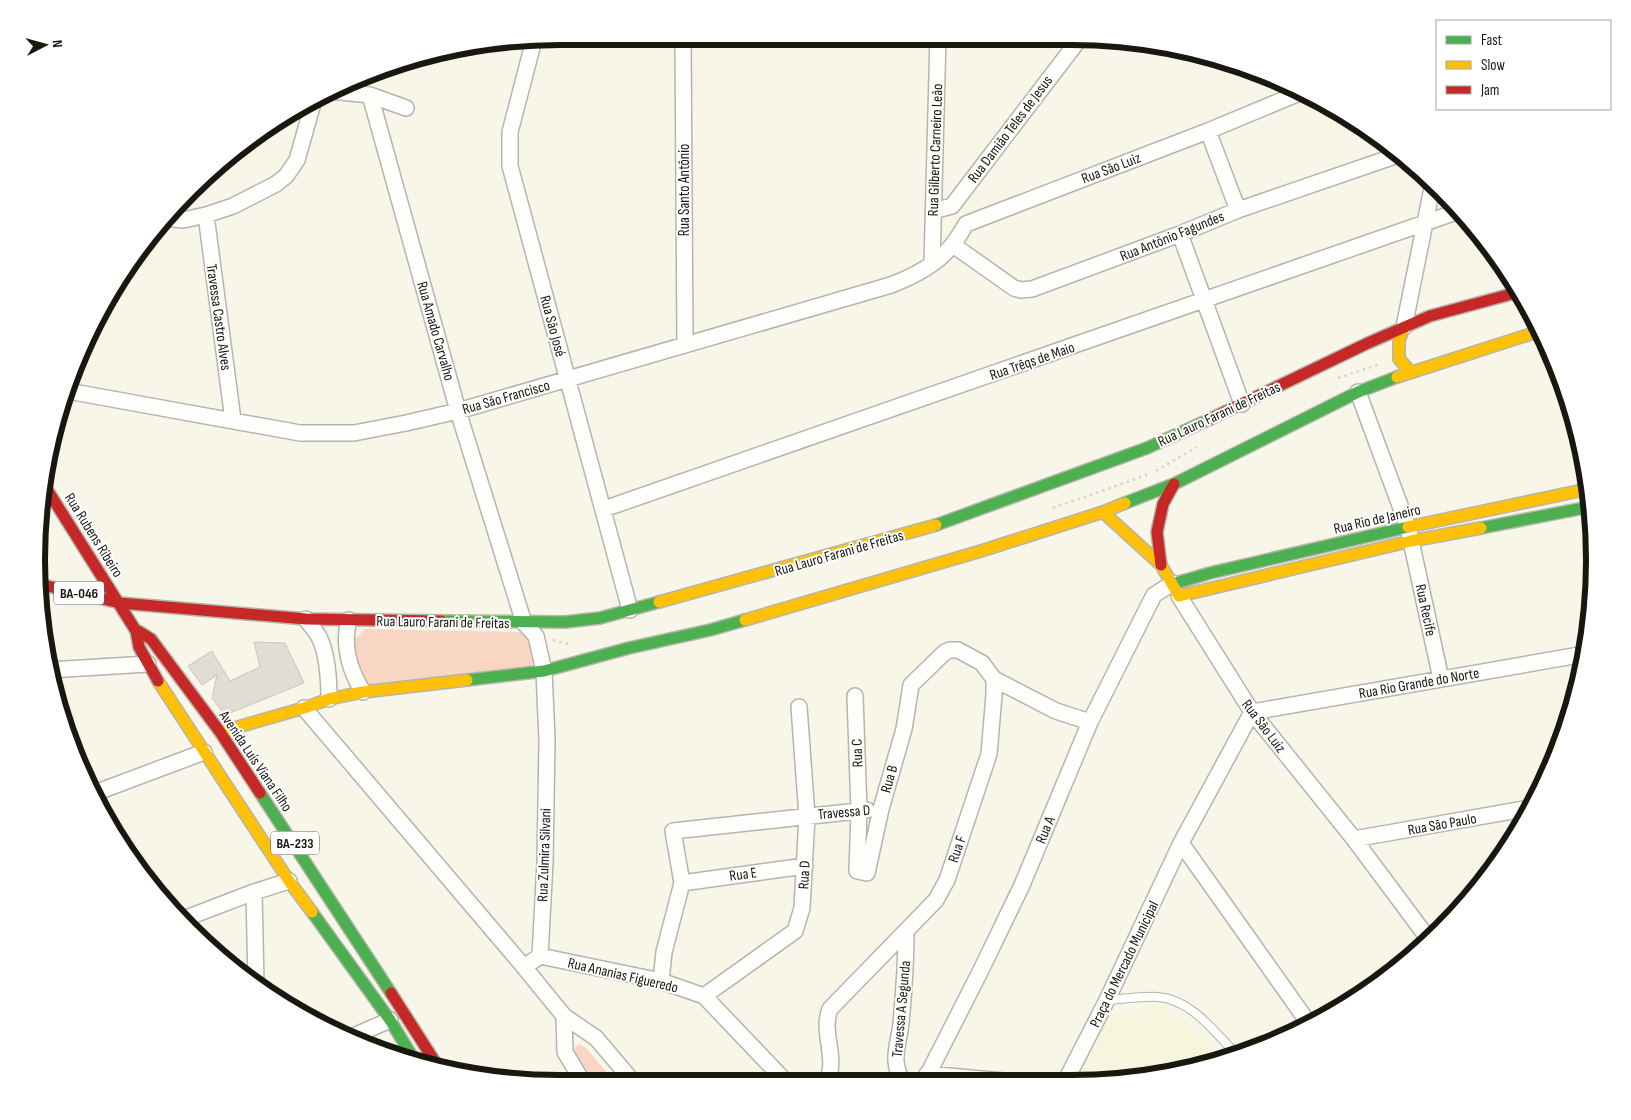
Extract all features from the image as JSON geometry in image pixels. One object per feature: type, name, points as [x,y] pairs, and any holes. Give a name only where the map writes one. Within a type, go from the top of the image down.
[{"type":"street","name":"Rua Santo Antônio","points":[[683,45],[685,344]]},
{"type":"street","name":"Rua Gilberto Carneiro Leão","points":[[932,264],[938,45]]},
{"type":"street","name":"Rua Damião Teles de Jesus","points":[[952,206],[1075,45]]},
{"type":"street","name":"Rua São José","points":[[532,46],[510,132],[510,166],[630,610]]},
{"type":"street","points":[[344,93],[370,96],[406,108]]},
{"type":"street","name":"Rua São Luiz","points":[[966,224],[1208,131],[1293,95]]},
{"type":"street","name":"Rua Amado Carvalho","points":[[370,96],[458,411],[524,623]]},
{"type":"street","points":[[174,219],[183,220],[206,215],[233,206],[276,184],[286,176],[297,160],[311,109]]},
{"type":"street","points":[[1208,131],[1238,210]]},
{"type":"street","name":"Rua Antônio Fagundes","points":[[953,245],[1011,286],[1021,290],[1032,289],[1180,234],[1238,210],[1390,155]]},
{"type":"street","points":[[1411,372],[1399,359],[1399,341],[1404,327],[1431,192]]},
{"type":"street","points":[[932,264],[953,245],[966,224],[952,206],[933,211]]},
{"type":"street","name":"Rua Trêqs de Maio","points":[[604,509],[1452,213]]},
{"type":"street","name":"Travessa Castro Alves","points":[[206,215],[233,420]]},
{"type":"street","points":[[1180,234],[1242,404]]},
{"type":"street","name":"Rua São Francisco","points":[[73,392],[300,433],[354,433],[458,411],[891,285],[914,276],[932,264]]},
{"type":"street","name":"Rua Lauro Farani de Freitas","points":[[120,604],[306,619],[524,623],[565,622],[600,618],[921,530],[1130,454],[1186,431],[1368,343],[1430,316],[1511,294]]},
{"type":"street","points":[[99,791],[201,747],[220,732],[329,699],[362,692],[544,671],[629,648],[710,630],[981,551],[1102,512],[1174,484],[1358,392],[1411,372],[1533,333]]},
{"type":"street","points":[[1368,343],[1382,350]]},
{"type":"street","points":[[1384,382],[1389,370],[1388,362]]},
{"type":"street","name":"Rua Recife","points":[[1358,392],[1409,534],[1441,679]]},
{"type":"street","points":[[1161,564],[1157,532],[1163,504],[1174,484]]},
{"type":"street","name":"Rua Rio de Janeiro","points":[[1409,534],[1582,492]]},
{"type":"street","name":"Rua Rubens Ribeiro","points":[[49,494],[88,563],[120,604]]},
{"type":"street","name":"Rua Rio de Janeiro","points":[[1176,590],[1210,573],[1409,534],[1583,508]]},
{"type":"street","name":"Rua São Luiz","points":[[1102,512],[1161,564],[1252,712],[1354,839],[1425,933]]},
{"type":"street","points":[[55,587],[72,579]]},
{"type":"street","name":"BA-046","points":[[46,585],[120,604]]},
{"type":"street","name":"Rua A","points":[[927,1075],[1022,885],[1090,722],[1154,595],[1176,590]]},
{"type":"street","name":"Avenida Luís Viana Filho","points":[[120,604],[136,631],[139,647],[148,664],[201,747],[289,881],[390,1020],[410,1052]]},
{"type":"street","points":[[306,619],[320,638],[326,658],[329,699]]},
{"type":"street","points":[[349,620],[347,628],[348,657],[354,677],[362,692]]},
{"type":"street","name":"Rua Zulmira Silvani","points":[[524,623],[536,636],[544,671],[547,740],[545,862],[540,956]]},
{"type":"street","name":"Avenida Luís Viana Filho","points":[[136,631],[150,639],[220,732],[304,858],[433,1058]]},
{"type":"street","name":"Rua B","points":[[867,873],[881,808],[904,729],[911,685],[945,652],[950,650],[958,650],[982,663],[994,679]]},
{"type":"street","name":"Rua Rio Grande do Norte","points":[[1252,712],[1577,656]]},
{"type":"street","points":[[57,669],[148,664]]},
{"type":"street","points":[[994,679],[1056,711],[1090,722]]},
{"type":"street","name":"Rua F","points":[[829,1075],[831,1070],[826,1023],[830,1009],[942,892],[989,754],[993,720],[994,679]]},
{"type":"street","name":"Rua C","points":[[855,696],[859,811],[857,871],[867,873]]},
{"type":"street","name":"Rua D","points":[[704,996],[795,931],[802,908],[807,816],[799,707]]},
{"type":"street","points":[[304,708],[564,1016],[596,1038],[627,1075]]},
{"type":"street","name":"Praça do Mercado Municipal","points":[[1069,1075],[1107,1000],[1181,843],[1252,712]]},
{"type":"street","name":"Travessa D","points":[[682,883],[673,831],[881,808]]},
{"type":"street","name":"Rua São Paulo","points":[[1354,839],[1522,809]]},
{"type":"street","points":[[1181,843],[1305,1018]]},
{"type":"street","name":"Rua E","points":[[682,883],[804,866]]},
{"type":"street","points":[[189,917],[289,881]]},
{"type":"street","points":[[661,981],[664,952],[682,883]]},
{"type":"street","points":[[254,892],[256,976]]},
{"type":"street","name":"Travessa A Segunda","points":[[899,1075],[896,1058],[901,1026],[906,966],[906,931]]},
{"type":"street","points":[[524,967],[540,956]]},
{"type":"street","name":"Rua Ananias Figueredo","points":[[540,956],[661,981],[704,996],[779,1075]]},
{"type":"street","points":[[564,1016],[564,1052],[578,1075]]},
{"type":"street","points":[[358,1034],[390,1020]]},
{"type":"lane","points":[[1107,1000],[1158,997],[1176,1001],[1207,1023],[1232,1049]]},
{"type":"path","points":[[1336,378],[1388,362]]},
{"type":"path","points":[[1046,511],[1155,472],[1204,442]]},
{"type":"path","points":[[570,645],[580,644]]},
{"type":"shaded area","points":[[365,629],[524,632],[536,654],[531,667],[371,686],[355,673],[355,639]]},
{"type":"shaded area","points":[[1163,1005],[1217,1053],[1138,1071],[1078,1075],[1103,1016]]},
{"type":"shaded area","points":[[579,1044],[585,1047],[609,1075],[587,1075],[574,1057],[575,1047]]},
{"type":"building","points":[[254,642],[285,643],[304,683],[225,715],[212,698],[217,675],[202,685],[188,666],[212,651],[230,681],[260,667]]},
{"type":"traffic: fast","points":[[1125,503],[1174,484],[1358,392],[1397,377]]},
{"type":"traffic: fast","points":[[936,525],[1147,448],[1210,419]]},
{"type":"traffic: fast","points":[[1481,528],[1583,508]]},
{"type":"traffic: fast","points":[[1176,583],[1210,573],[1408,527]]},
{"type":"traffic: fast","points":[[441,621],[565,622],[600,618],[659,602]]},
{"type":"traffic: fast","points":[[467,680],[544,671],[745,620]]},
{"type":"traffic: fast","points":[[260,793],[391,993]]},
{"type":"traffic: fast","points":[[312,912],[390,1020],[410,1052]]},
{"type":"traffic: slow","points":[[1404,327],[1399,341],[1399,359],[1411,372]]},
{"type":"traffic: slow","points":[[1397,377],[1533,333]]},
{"type":"traffic: slow","points":[[1408,527],[1582,490]]},
{"type":"traffic: slow","points":[[745,620],[981,551],[1103,512],[1125,503]]},
{"type":"traffic: slow","points":[[1103,512],[1161,565],[1179,596],[1411,541],[1481,528]]},
{"type":"traffic: slow","points":[[659,602],[936,525]]},
{"type":"traffic: slow","points":[[220,732],[329,699],[363,692],[467,680]]},
{"type":"traffic: slow","points":[[158,681],[289,881],[312,912]]},
{"type":"traffic: jam","points":[[1210,419],[1368,343],[1430,316],[1511,294]]},
{"type":"traffic: jam","points":[[1161,565],[1157,532],[1163,504],[1174,484]]},
{"type":"traffic: jam","points":[[49,493],[136,631],[139,647],[158,681]]},
{"type":"traffic: jam","points":[[46,586],[120,603]]},
{"type":"traffic: jam","points":[[120,603],[306,619],[441,621]]},
{"type":"traffic: jam","points":[[138,631],[151,639],[220,732],[260,793]]},
{"type":"traffic: jam","points":[[391,993],[433,1058]]}]
